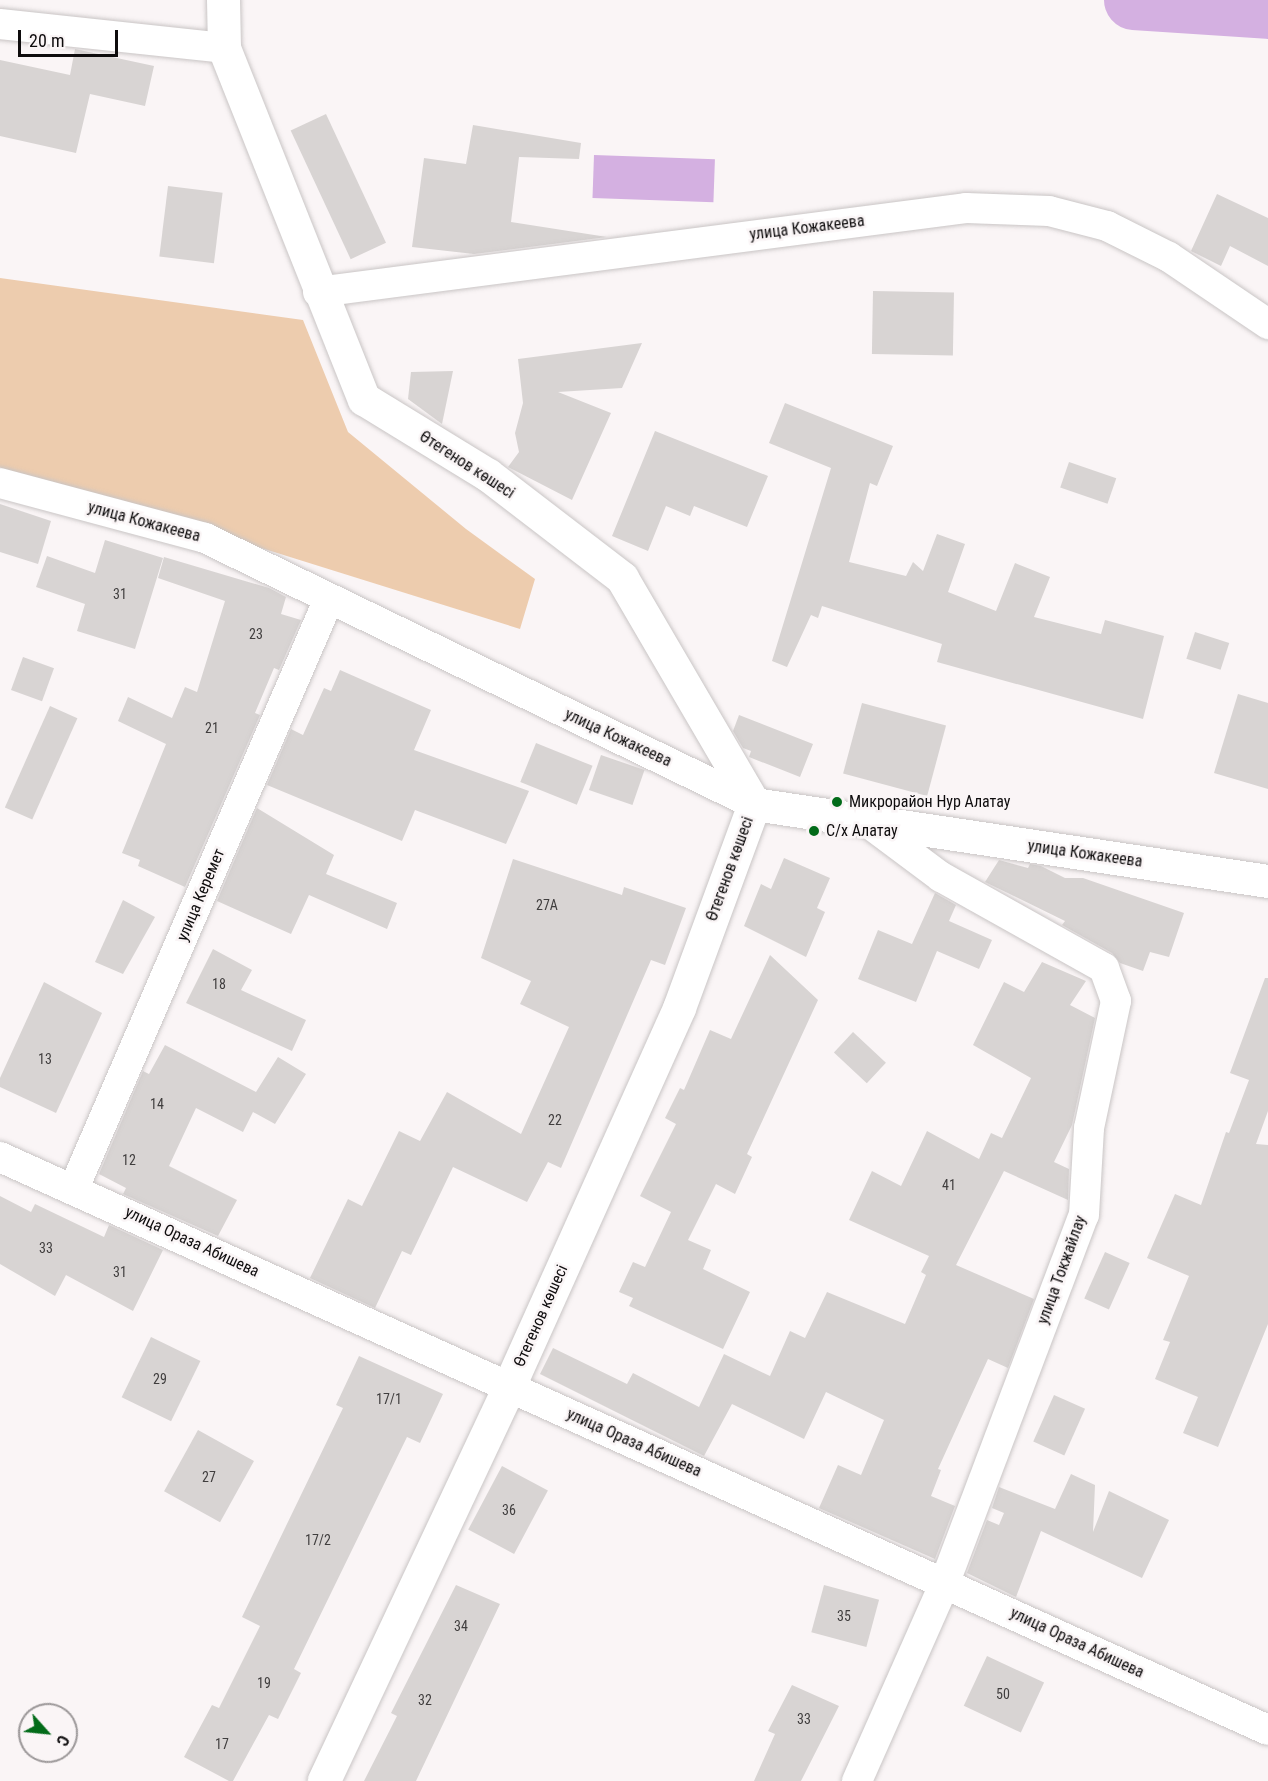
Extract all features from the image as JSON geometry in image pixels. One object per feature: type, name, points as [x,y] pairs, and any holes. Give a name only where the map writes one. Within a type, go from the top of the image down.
[{"type":"street","name":"Өтегенов көшесі","points":[[222,6],[224,48],[318,292],[364,399],[488,475],[622,578],[754,804],[679,1008],[509,1387],[324,1781]]},
{"type":"street","points":[[0,24],[224,48]]},
{"type":"street","name":"улица Кожакеева","points":[[318,292],[966,208],[990,208],[1048,211],[1107,226],[1169,257],[1268,324]]},
{"type":"street","name":"улица Кожакеева","points":[[0,483],[205,538],[328,601],[754,804],[870,824],[1268,881]]},
{"type":"street","name":"улица Керемет","points":[[74,1188],[328,601]]},
{"type":"street","name":"улица Токжайлау","points":[[857,1781],[945,1582],[1084,1215],[1089,1128],[1116,1001],[1104,968],[941,877],[870,824]]},
{"type":"street","name":"улица Ораза Абишева","points":[[0,1157],[74,1188],[1268,1730]]},
{"type":"shaded area","points":[[594,155],[715,159],[713,202],[592,198]]},
{"type":"shaded area","points":[[0,278],[303,320],[348,432],[466,529],[535,579],[520,629],[207,531],[0,474]]},
{"type":"building","points":[[75,49],[154,66],[145,106],[90,94],[76,153],[0,136],[0,60],[70,75]]},
{"type":"building","points":[[326,114],[386,243],[351,259],[291,130]]},
{"type":"building","points":[[473,125],[581,143],[579,159],[519,157],[511,222],[607,237],[474,254],[412,247],[424,158],[466,164]]},
{"type":"building","points":[[168,186],[223,193],[214,263],[159,256]]},
{"type":"building","points":[[1217,194],[1268,218],[1268,266],[1230,246],[1221,266],[1191,251]]},
{"type":"building","points":[[873,291],[954,292],[953,355],[872,354]]},
{"type":"building","points":[[642,343],[622,388],[558,392],[611,413],[572,500],[508,467],[519,452],[515,433],[523,403],[518,359]]},
{"type":"building","points":[[453,371],[442,424],[408,399],[411,372]]},
{"type":"building","points":[[785,403],[893,446],[877,486],[870,483],[849,562],[906,576],[913,562],[923,571],[937,534],[965,544],[948,592],[996,611],[1015,563],[1050,577],[1034,617],[1101,634],[1105,620],[1164,636],[1143,719],[937,662],[942,644],[822,606],[818,618],[811,615],[787,667],[772,661],[831,468],[769,443]]},
{"type":"building","points":[[655,431],[768,476],[747,527],[694,506],[690,516],[666,506],[648,551],[612,536]]},
{"type":"building","points":[[1069,462],[1116,478],[1107,504],[1060,488]]},
{"type":"building","points":[[0,504],[51,521],[38,564],[0,552]]},
{"type":"building","points":[[105,540],[163,558],[135,649],[77,631],[85,604],[36,587],[47,556],[95,573]]},
{"type":"building","points":[[164,557],[269,588],[286,597],[281,614],[301,620],[279,670],[274,668],[255,713],[260,715],[185,887],[138,866],[140,860],[122,853],[166,744],[118,721],[128,697],[172,718],[185,687],[197,692],[225,601],[158,578]]},
{"type":"building","points":[[1195,632],[1229,643],[1221,670],[1186,659]]},
{"type":"building","points":[[23,657],[54,668],[42,701],[11,690]]},
{"type":"building","points":[[340,670],[431,710],[414,750],[529,791],[506,844],[415,810],[402,841],[267,785],[291,729],[303,735],[324,688],[331,691]]},
{"type":"building","points":[[1238,694],[1268,703],[1268,789],[1214,773]]},
{"type":"building","points":[[862,703],[946,726],[927,796],[843,774]]},
{"type":"building","points":[[50,706],[77,718],[32,820],[5,807]]},
{"type":"building","points":[[739,715],[813,744],[800,777],[749,757],[751,751],[743,748],[733,731]]},
{"type":"building","points":[[536,743],[593,766],[577,805],[520,782]]},
{"type":"building","points":[[601,755],[644,770],[632,805],[589,790]]},
{"type":"building","points":[[257,808],[334,855],[326,874],[397,903],[387,929],[309,895],[291,934],[217,901]]},
{"type":"building","points":[[784,858],[830,878],[817,908],[825,912],[806,957],[744,926],[761,884],[771,889]]},
{"type":"building","points":[[513,859],[622,895],[624,887],[686,908],[665,965],[651,960],[561,1168],[548,1162],[527,1202],[453,1167],[411,1255],[402,1251],[375,1308],[310,1278],[348,1199],[362,1206],[399,1131],[420,1141],[447,1092],[521,1134],[569,1027],[520,1004],[531,981],[481,958]]},
{"type":"building","points":[[999,860],[1028,868],[1030,864],[1041,866],[1065,878],[1083,878],[1184,913],[1169,957],[1150,952],[1143,971],[1120,963],[1112,953],[1062,925],[1065,921],[985,882]]},
{"type":"building","points":[[935,893],[956,905],[949,921],[992,940],[979,969],[937,951],[916,1002],[858,979],[878,930],[912,944]]},
{"type":"building","points":[[123,900],[155,917],[123,974],[95,962]]},
{"type":"building","points":[[213,949],[252,970],[241,990],[306,1020],[292,1051],[186,1003]]},
{"type":"building","points":[[770,955],[818,1000],[747,1154],[752,1157],[735,1194],[716,1184],[688,1240],[711,1250],[703,1269],[750,1292],[723,1349],[629,1306],[633,1298],[619,1292],[633,1262],[645,1267],[671,1212],[640,1196],[676,1124],[665,1118],[680,1088],[684,1090],[710,1030],[731,1039]]},
{"type":"building","points":[[1042,962],[1086,981],[1070,1005],[1095,1018],[1072,1125],[1054,1162],[1069,1169],[1068,1200],[1004,1171],[956,1265],[1034,1299],[1008,1368],[988,1359],[938,1469],[941,1470],[931,1496],[955,1506],[935,1559],[819,1508],[838,1465],[861,1475],[884,1420],[826,1392],[804,1439],[732,1404],[704,1456],[540,1374],[553,1348],[627,1384],[633,1373],[699,1407],[724,1354],[770,1376],[790,1331],[805,1338],[827,1292],[905,1324],[926,1275],[921,1272],[929,1256],[849,1220],[872,1171],[901,1186],[927,1131],[979,1159],[991,1133],[1002,1138],[1031,1078],[973,1045],[1004,982],[1024,992]]},
{"type":"building","points":[[1265,978],[1268,978],[1268,1111],[1256,1144],[1268,1145],[1268,1324],[1218,1447],[1183,1433],[1198,1397],[1155,1379],[1170,1342],[1163,1340],[1189,1276],[1147,1258],[1175,1194],[1201,1205],[1226,1132],[1229,1133],[1249,1080],[1230,1073]]},
{"type":"building","points":[[44,982],[102,1013],[56,1113],[0,1087],[0,1078]]},
{"type":"building","points":[[853,1032],[886,1063],[867,1083],[834,1052]]},
{"type":"building","points":[[165,1045],[256,1092],[278,1057],[306,1074],[275,1124],[253,1112],[243,1132],[196,1108],[169,1166],[237,1200],[218,1236],[123,1194],[126,1188],[99,1174],[143,1071],[149,1074]]},
{"type":"building","points":[[0,1196],[31,1212],[35,1204],[104,1237],[109,1225],[163,1250],[133,1311],[66,1275],[55,1296],[0,1264]]},
{"type":"building","points":[[1105,1252],[1130,1263],[1109,1310],[1084,1299]]},
{"type":"building","points":[[151,1337],[200,1361],[171,1421],[122,1397]]},
{"type":"building","points":[[359,1356],[443,1394],[420,1443],[407,1437],[294,1669],[301,1673],[278,1719],[269,1715],[233,1781],[229,1781],[184,1757],[212,1705],[219,1708],[260,1626],[242,1617],[343,1408],[336,1405]]},
{"type":"building","points":[[1054,1395],[1085,1409],[1064,1455],[1033,1442]]},
{"type":"building","points":[[198,1430],[254,1461],[220,1522],[164,1491]]},
{"type":"building","points":[[502,1466],[548,1490],[514,1554],[468,1530]]},
{"type":"building","points":[[1071,1474],[1095,1485],[1093,1532],[1109,1491],[1169,1520],[1142,1578],[1041,1531],[1016,1597],[967,1573],[987,1520],[999,1525],[1004,1513],[992,1508],[999,1487],[1055,1509]]},
{"type":"building","points":[[456,1585],[500,1604],[416,1781],[364,1781],[397,1716],[391,1713]]},
{"type":"building","points":[[824,1585],[879,1600],[866,1647],[811,1632]]},
{"type":"building","points":[[987,1656],[1044,1683],[1021,1732],[964,1706]]},
{"type":"building","points":[[792,1685],[839,1706],[801,1781],[754,1781],[775,1734],[768,1731]]},
{"type":"waterway","points":[[1134,0],[1268,9]]},
{"type":"place","name":"Микрорайон Нур Алатау","points":[[837,802]]},
{"type":"place","name":"С/х Алатау","points":[[814,831]]}]
